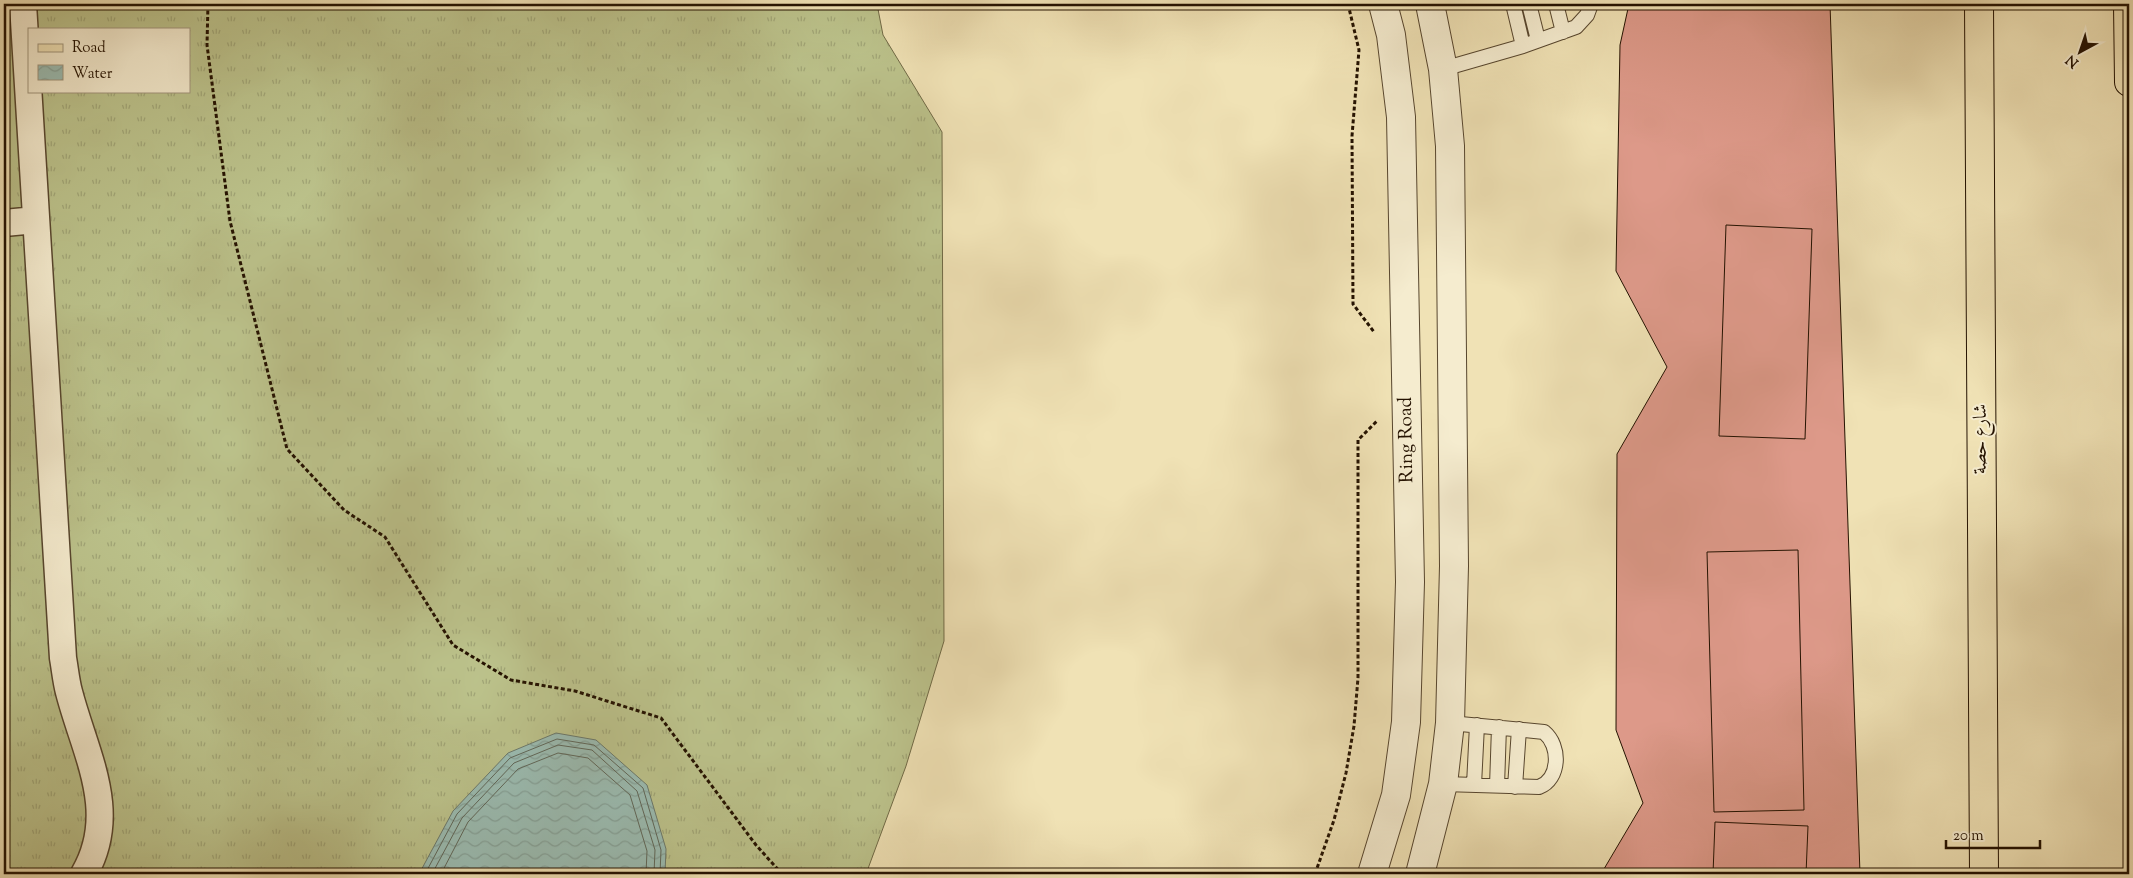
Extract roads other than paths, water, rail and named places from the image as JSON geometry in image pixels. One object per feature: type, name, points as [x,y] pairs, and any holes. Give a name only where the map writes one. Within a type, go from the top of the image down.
[{"type":"main road","name":"شارع حصة","points":[[1978,4],[1984,874]]},
{"type":"main road","points":[[2128,4],[2129,82]]},
{"type":"street","points":[[23,4],[28,87]]},
{"type":"street","name":"Ring Road","points":[[1372,874],[1396,796],[1406,722],[1410,582],[1401,117],[1391,34],[1383,4]]},
{"type":"street","points":[[1420,874],[1443,784],[1450,723],[1454,566],[1450,146],[1443,69],[1432,4]]},
{"type":"street","points":[[28,92],[63,658],[69,692],[99,793],[100,818],[97,843],[84,874]]},
{"type":"street","points":[[4,223],[36,220]]},
{"type":"lane","points":[[1512,4],[1524,46]]},
{"type":"lane","points":[[1529,4],[1538,40]]},
{"type":"lane","points":[[1556,4],[1563,32]]},
{"type":"lane","points":[[1443,69],[1524,46],[1576,27],[1587,15],[1591,4]]},
{"type":"lane","points":[[1443,784],[1539,788],[1548,784],[1553,777],[1555,767],[1554,744],[1544,732],[1450,723]]},
{"type":"lane","points":[[1474,785],[1477,725]]},
{"type":"lane","points":[[1497,786],[1499,727]]},
{"type":"lane","points":[[1516,787],[1519,729]]},
{"type":"water","points":[[556,733],[596,740],[647,785],[666,849],[665,874],[419,874],[453,811],[508,753]]}]
